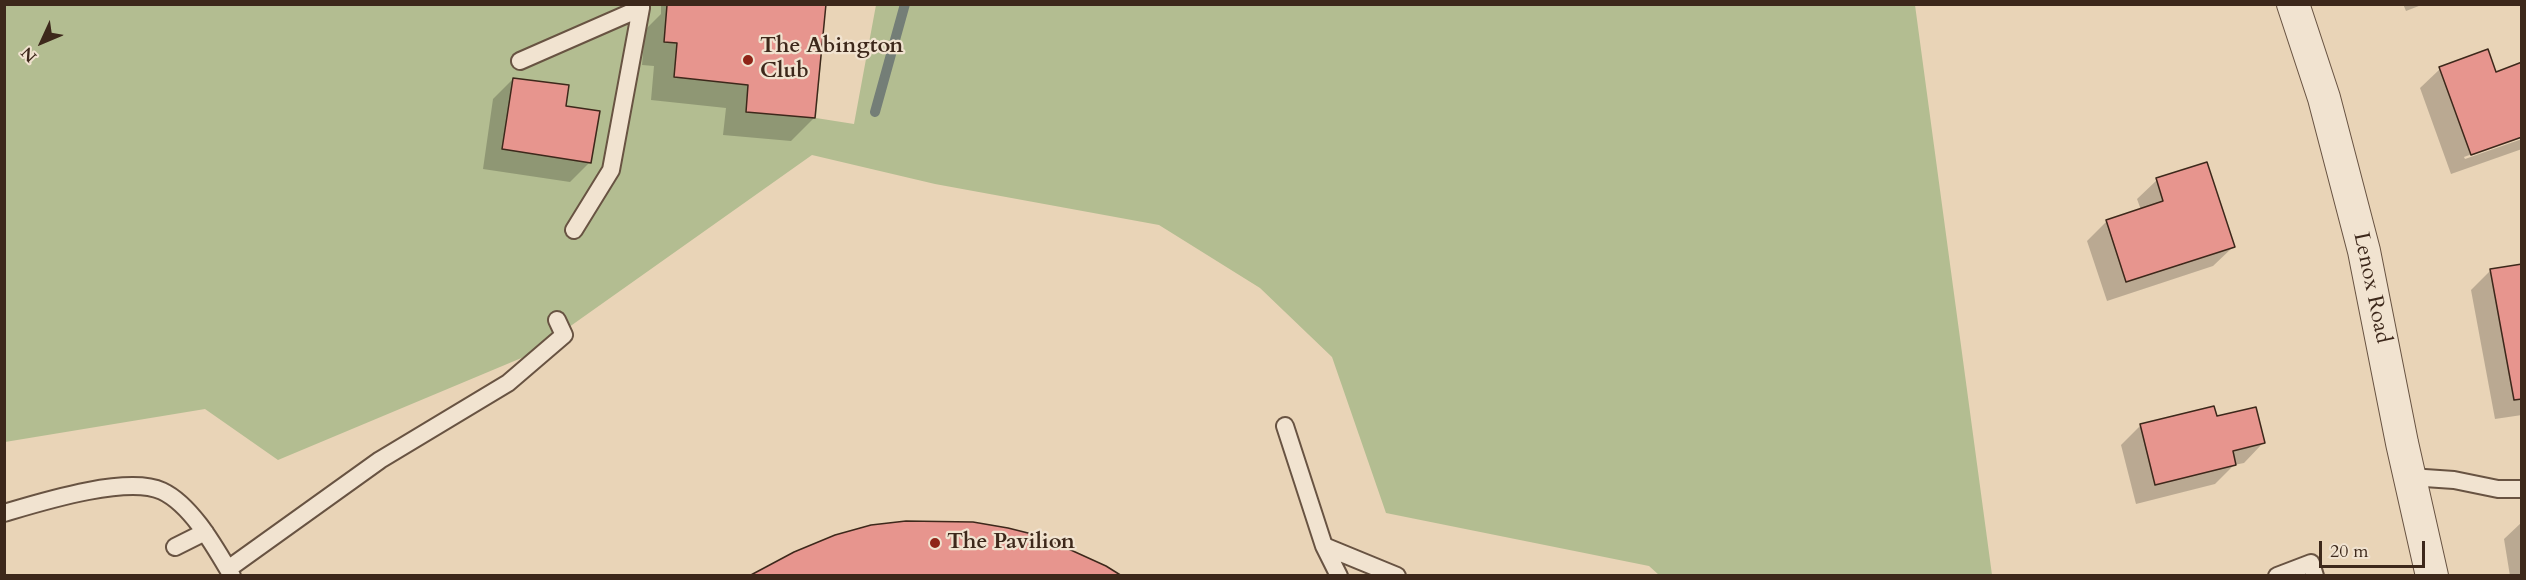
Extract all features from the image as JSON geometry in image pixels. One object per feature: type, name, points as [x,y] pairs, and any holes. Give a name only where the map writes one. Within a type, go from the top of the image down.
[{"type":"street","name":"Lenox Road","points":[[2293,4],[2324,98],[2364,251],[2432,576]]},
{"type":"lane","points":[[520,61],[641,6]]},
{"type":"lane","points":[[574,230],[611,170],[641,6]]},
{"type":"lane","points":[[4,513],[50,499],[138,486],[162,491],[187,511],[206,532],[230,572],[380,460],[508,383],[564,335],[557,320]]},
{"type":"lane","points":[[1285,426],[1324,546],[1339,576]]},
{"type":"lane","points":[[2410,477],[2454,480],[2498,489],[2522,489]]},
{"type":"lane","points":[[175,547],[206,532]]},
{"type":"lane","points":[[1324,546],[1397,576]]},
{"type":"lane","points":[[2277,576],[2311,563],[2315,576]]},
{"type":"green space","points":[[5,5],[826,5],[816,118],[854,124],[876,5],[1915,5],[1992,575],[1659,575],[1649,566],[1386,513],[1332,357],[1260,288],[1159,225],[935,184],[812,155],[531,354],[278,460],[205,409],[5,442]]},
{"type":"building","name":"The Abington Club","points":[[826,4],[815,118],[746,112],[748,85],[674,77],[677,43],[664,42],[667,5]]},
{"type":"building","points":[[2488,49],[2496,72],[2522,62],[2522,137],[2471,155],[2439,67]]},
{"type":"building","points":[[513,78],[569,85],[566,106],[600,111],[591,163],[502,149]]},
{"type":"building","points":[[2207,162],[2235,247],[2126,282],[2106,220],[2163,201],[2156,178]]},
{"type":"building","points":[[2522,264],[2522,399],[2514,400],[2490,269]]},
{"type":"building","points":[[2214,406],[2217,416],[2256,407],[2265,443],[2233,451],[2236,465],[2155,485],[2140,424]]},
{"type":"building","name":"The Pavilion","points":[[906,521],[973,522],[1040,536],[1106,566],[1122,576],[749,576],[794,552],[835,535],[871,525]]},
{"type":"waterway","points":[[875,112],[905,4]]},
{"type":"place","name":"The Abington Club","points":[[748,60]]},
{"type":"place","name":"The Pavilion","points":[[935,543]]}]
